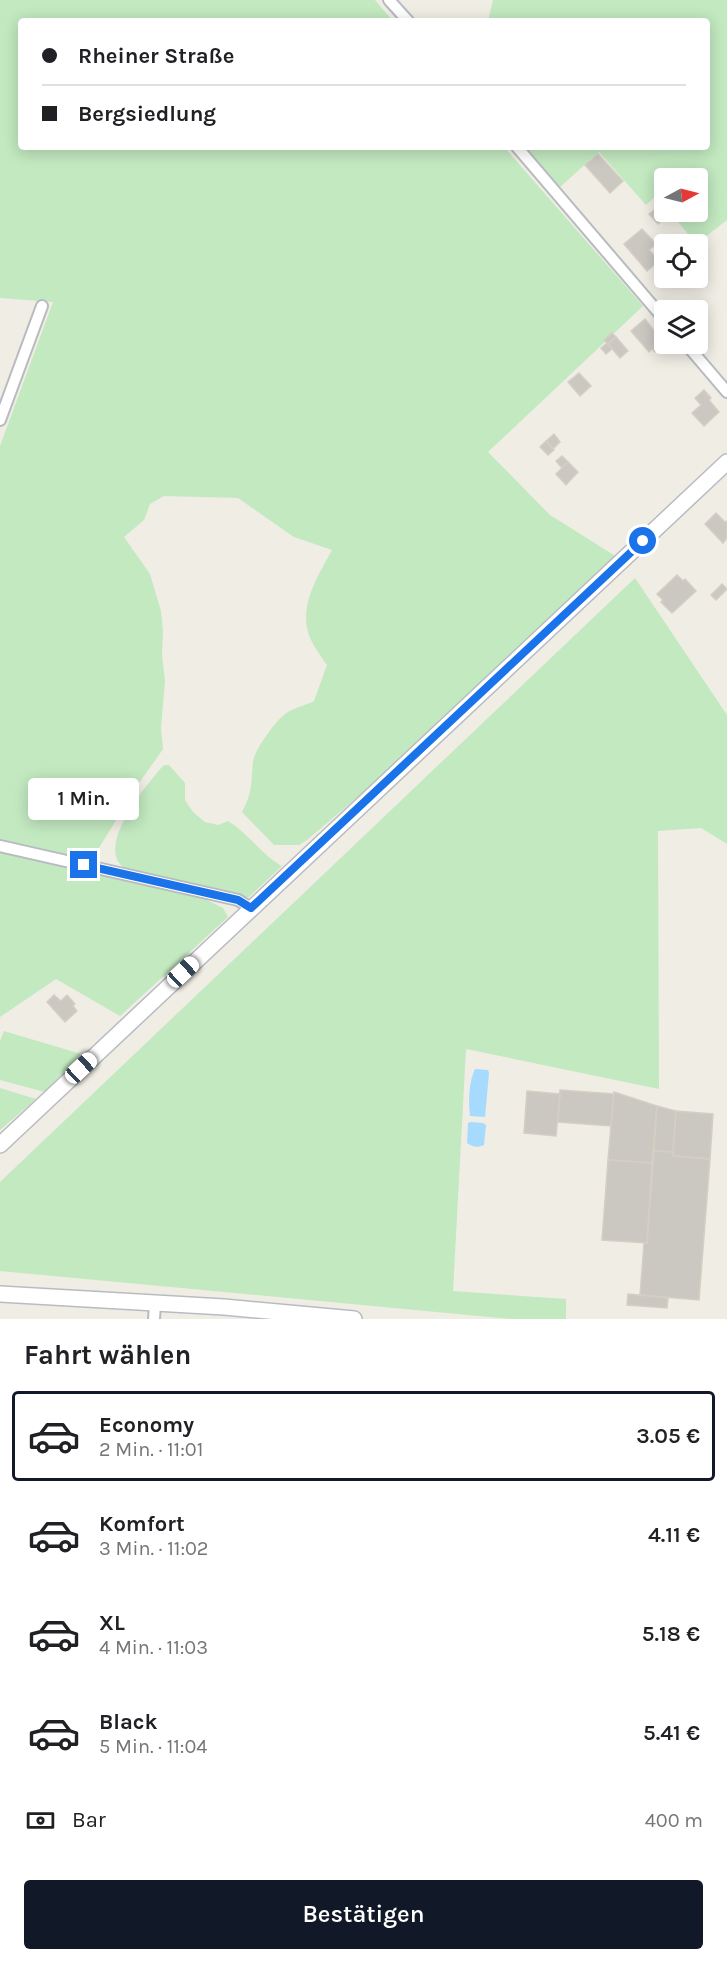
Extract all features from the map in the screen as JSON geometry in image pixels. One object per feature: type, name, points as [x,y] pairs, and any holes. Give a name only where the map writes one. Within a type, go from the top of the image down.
[{"type":"main road","points":[[0,1145],[727,462]]},
{"type":"main road","points":[[0,1294],[154,1311],[224,1307],[354,1319]]},
{"type":"street","points":[[389,0],[405,18]]},
{"type":"street","points":[[520,150],[654,307]]},
{"type":"street","points":[[0,420],[42,306]]},
{"type":"street","points":[[695,354],[727,392]]},
{"type":"street","points":[[0,846],[238,900],[251,908]]},
{"type":"green space","points":[[0,0],[375,0],[390,18],[18,18],[18,150],[507,150],[643,306],[488,452],[550,515],[617,557],[368,788],[307,840],[299,845],[274,845],[242,812],[250,793],[254,757],[262,742],[284,715],[314,701],[327,665],[309,636],[306,621],[312,589],[332,550],[294,537],[238,498],[164,496],[150,504],[144,520],[124,537],[150,574],[161,611],[165,681],[161,728],[163,749],[92,857],[83,860],[0,842],[0,446],[53,302],[0,298]]},
{"type":"green space","points":[[493,0],[727,0],[727,220],[708,235],[688,234],[678,222],[708,222],[708,168],[654,168],[654,198],[646,205],[599,152],[560,187],[528,150],[710,150],[710,18],[489,18]]},
{"type":"green space","points":[[635,578],[727,715],[727,844],[701,828],[658,831],[659,1089],[466,1049],[453,1291],[566,1299],[566,1319],[511,1319],[0,1271],[0,1182]]},
{"type":"green space","points":[[164,765],[169,765],[185,783],[185,800],[193,812],[205,822],[218,825],[228,821],[282,866],[249,897],[240,897],[125,868],[117,859],[115,846],[126,816]]},
{"type":"green space","points":[[0,852],[201,897],[223,908],[228,917],[120,1016],[56,979],[0,1017]]},
{"type":"green space","points":[[4,1031],[81,1054],[45,1092],[0,1080],[0,1041]]},
{"type":"green space","points":[[0,1088],[36,1099],[0,1130]]},
{"type":"water","points":[[475,1069],[488,1070],[489,1073],[485,1117],[470,1116],[469,1092]]},
{"type":"water","points":[[468,1123],[486,1125],[484,1145],[480,1147],[467,1143]]},
{"type":"building","points":[[598,154],[623,181],[610,193],[585,165]]},
{"type":"building","points":[[654,210],[654,220],[649,214]]},
{"type":"building","points":[[642,229],[654,242],[654,246],[649,250],[654,256],[654,265],[647,271],[624,244]]},
{"type":"building","points":[[645,319],[654,331],[654,351],[652,349],[649,352],[631,331]]},
{"type":"building","points":[[612,333],[616,337],[608,344],[604,340]]},
{"type":"building","points":[[616,337],[628,351],[620,358],[608,344]]},
{"type":"building","points":[[607,343],[612,349],[606,354],[601,348]]},
{"type":"building","points":[[579,373],[591,386],[580,396],[568,382]]},
{"type":"building","points":[[704,390],[719,412],[704,426],[692,413],[701,405],[695,398]]},
{"type":"building","points":[[554,434],[560,442],[553,449],[546,441]]},
{"type":"building","points":[[546,441],[554,450],[548,455],[540,447]]},
{"type":"building","points":[[562,456],[568,462],[562,468],[556,461]]},
{"type":"building","points":[[568,462],[578,472],[566,485],[556,474]]},
{"type":"building","points":[[716,513],[725,522],[727,521],[727,538],[723,543],[705,524]]},
{"type":"building","points":[[677,575],[683,581],[685,579],[696,591],[672,613],[661,602],[663,600],[657,594]]},
{"type":"building","points":[[722,584],[727,589],[716,600],[711,595]]},
{"type":"building","points":[[54,995],[61,1001],[67,995],[75,1004],[73,1006],[77,1011],[65,1022],[47,1002]]},
{"type":"building","points":[[560,1090],[614,1094],[611,1126],[558,1122]]},
{"type":"building","points":[[527,1091],[560,1094],[556,1136],[524,1133]]},
{"type":"building","points":[[614,1092],[657,1106],[652,1163],[608,1160]]},
{"type":"building","points":[[657,1106],[676,1111],[673,1152],[654,1151]]},
{"type":"building","points":[[676,1111],[713,1114],[710,1159],[673,1156]]},
{"type":"building","points":[[654,1151],[673,1152],[673,1156],[710,1159],[699,1300],[640,1295],[644,1243],[647,1243]]},
{"type":"building","points":[[608,1160],[652,1163],[647,1243],[602,1240]]},
{"type":"building","points":[[628,1294],[668,1298],[667,1308],[627,1305]]},
{"type":"route","points":[[84,865],[238,900],[251,908],[643,541]]}]
